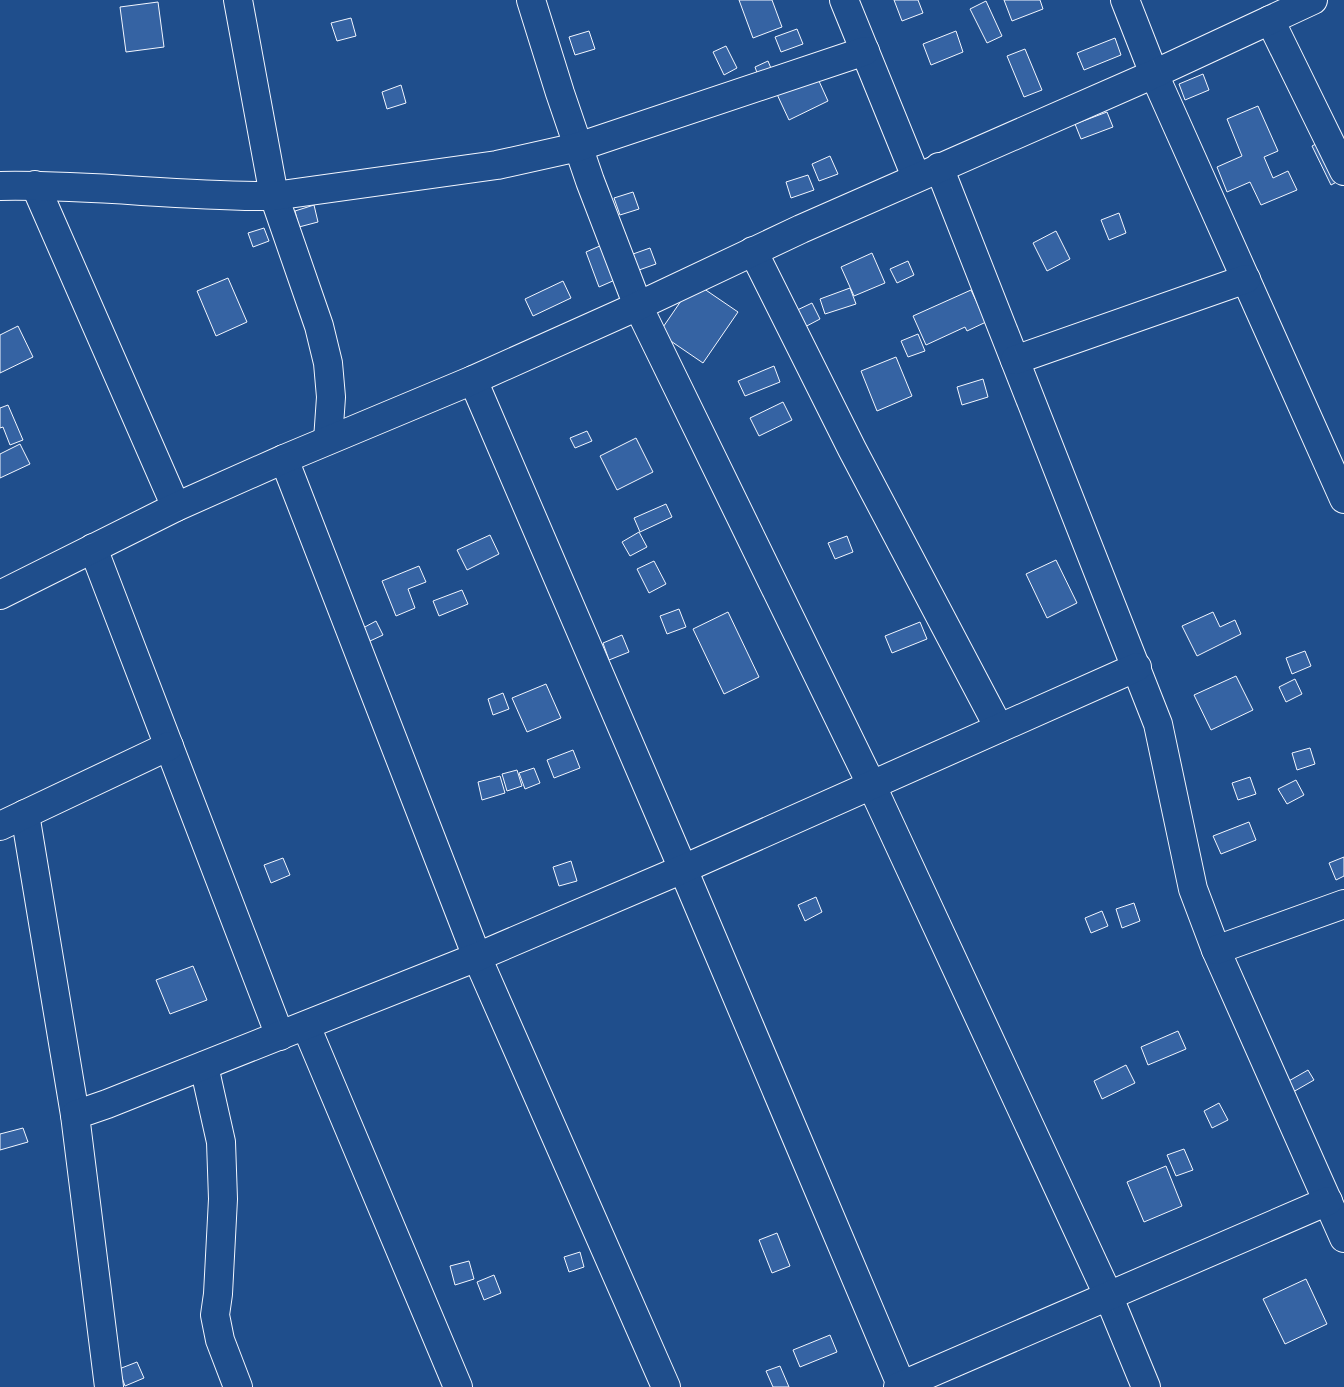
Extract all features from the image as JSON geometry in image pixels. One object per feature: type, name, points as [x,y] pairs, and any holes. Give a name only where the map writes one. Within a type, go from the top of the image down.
[{"type":"street","points":[[238,0],[274,196],[319,326],[328,363],[331,397],[328,440]]},
{"type":"street","points":[[531,0],[578,147],[638,306],[872,786],[1108,1295],[1146,1387]]},
{"type":"street","points":[[844,0],[865,51],[928,172],[1015,360],[1137,666],[1158,724],[1193,889],[1216,950],[1344,1238]]},
{"type":"street","points":[[1125,0],[1154,74],[1344,499]]},
{"type":"street","points":[[0,595],[176,507],[284,458],[473,380],[638,306],[753,251],[928,172],[1154,74],[1313,0]]},
{"type":"street","points":[[1270,20],[1344,171]]},
{"type":"street","points":[[0,186],[36,185],[239,196],[274,196],[497,165],[578,147],[865,51]]},
{"type":"street","points":[[36,185],[176,507]]},
{"type":"street","points":[[753,251],[852,449],[999,728]]},
{"type":"street","points":[[1015,360],[1246,278]]},
{"type":"street","points":[[473,380],[684,869],[901,1387],[1108,1295],[1328,1201]]},
{"type":"street","points":[[284,458],[477,957],[666,1387]]},
{"type":"street","points":[[94,548],[280,1036]]},
{"type":"street","points":[[75,1115],[306,1026],[477,957],[684,869],[1137,666]]},
{"type":"street","points":[[0,826],[169,746]]},
{"type":"street","points":[[25,814],[75,1115],[109,1387]]},
{"type":"street","points":[[1216,950],[1344,904]]},
{"type":"street","points":[[306,1026],[458,1387]]},
{"type":"street","points":[[204,1066],[222,1142],[222,1199],[216,1315],[220,1340],[238,1387]]},
{"type":"building","points":[[739,0],[772,0],[782,27],[753,38]]},
{"type":"building","points":[[894,0],[918,0],[923,13],[902,21]]},
{"type":"building","points":[[1004,0],[1040,0],[1043,9],[1012,21]]},
{"type":"building","points":[[986,1],[1002,36],[987,43],[970,9]]},
{"type":"building","points":[[158,2],[164,47],[126,52],[120,7]]},
{"type":"building","points":[[351,18],[356,36],[337,41],[331,23]]},
{"type":"building","points":[[797,29],[803,44],[781,52],[775,37]]},
{"type":"building","points":[[589,31],[595,49],[575,55],[569,37]]},
{"type":"building","points":[[956,31],[963,52],[931,65],[923,44]]},
{"type":"building","points":[[1115,38],[1121,55],[1084,70],[1077,53]]},
{"type":"building","points":[[726,46],[737,68],[724,75],[713,52]]},
{"type":"building","points":[[1025,49],[1042,90],[1024,97],[1007,56]]},
{"type":"building","points":[[768,61],[775,78],[761,84],[755,67]]},
{"type":"building","points":[[814,70],[828,101],[789,120],[775,90]]},
{"type":"building","points":[[1203,74],[1209,90],[1185,100],[1179,84]]},
{"type":"building","points":[[401,85],[406,103],[387,109],[382,92]]},
{"type":"building","points":[[1258,106],[1278,151],[1264,157],[1273,178],[1288,171],[1297,190],[1261,205],[1250,182],[1227,192],[1217,167],[1242,156],[1227,119]]},
{"type":"building","points":[[1107,112],[1113,127],[1081,139],[1075,124]]},
{"type":"building","points":[[1329,137],[1344,178],[1331,185],[1312,146]]},
{"type":"building","points":[[830,156],[838,174],[819,181],[812,164]]},
{"type":"building","points":[[808,175],[814,190],[791,198],[786,182]]},
{"type":"building","points":[[633,192],[639,209],[620,215],[614,198]]},
{"type":"building","points":[[314,205],[318,222],[299,227],[295,211]]},
{"type":"building","points":[[1119,213],[1126,233],[1109,240],[1101,220]]},
{"type":"building","points":[[264,228],[269,241],[253,247],[248,233]]},
{"type":"building","points":[[1056,231],[1070,259],[1047,271],[1033,243]]},
{"type":"building","points":[[602,245],[615,280],[599,287],[586,252]]},
{"type":"building","points":[[650,248],[656,264],[639,270],[633,254]]},
{"type":"building","points":[[872,253],[885,283],[854,296],[841,267]]},
{"type":"building","points":[[908,261],[914,275],[897,283],[890,269]]},
{"type":"building","points":[[228,278],[247,322],[216,336],[197,291]]},
{"type":"building","points":[[563,281],[571,298],[533,316],[525,299]]},
{"type":"building","points":[[694,282],[738,312],[703,363],[659,333]]},
{"type":"building","points":[[850,288],[856,304],[825,314],[820,299]]},
{"type":"building","points":[[971,290],[986,322],[967,331],[965,327],[926,345],[913,316]]},
{"type":"building","points":[[812,303],[820,319],[801,329],[793,312]]},
{"type":"building","points":[[18,326],[33,357],[0,373],[0,335]]},
{"type":"building","points":[[918,334],[925,351],[908,357],[901,341]]},
{"type":"building","points":[[896,357],[912,396],[877,411],[861,371]]},
{"type":"building","points":[[774,366],[780,382],[745,396],[738,381]]},
{"type":"building","points":[[983,379],[988,397],[962,405],[957,387]]},
{"type":"building","points":[[783,402],[792,420],[759,436],[750,418]]},
{"type":"building","points":[[8,405],[23,440],[10,445],[3,427],[0,428],[0,408]]},
{"type":"building","points":[[587,431],[592,441],[575,448],[570,438]]},
{"type":"building","points":[[636,438],[653,472],[617,490],[600,456]]},
{"type":"building","points":[[20,444],[30,464],[0,478],[0,454]]},
{"type":"building","points":[[666,504],[672,517],[640,532],[634,518]]},
{"type":"building","points":[[639,532],[647,547],[630,556],[622,542]]},
{"type":"building","points":[[490,535],[499,554],[467,570],[457,550]]},
{"type":"building","points":[[847,536],[853,552],[835,559],[828,543]]},
{"type":"building","points":[[1056,560],[1077,603],[1047,618],[1026,574]]},
{"type":"building","points":[[654,561],[666,584],[649,593],[637,569]]},
{"type":"building","points":[[419,566],[426,582],[408,589],[415,608],[396,616],[382,581]]},
{"type":"building","points":[[462,590],[468,604],[439,616],[433,601]]},
{"type":"building","points":[[679,609],[686,627],[667,634],[660,616]]},
{"type":"building","points":[[728,612],[759,677],[724,694],[693,629]]},
{"type":"building","points":[[1213,612],[1220,627],[1235,620],[1241,634],[1197,656],[1182,626]]},
{"type":"building","points":[[376,621],[383,635],[370,641],[363,628]]},
{"type":"building","points":[[920,622],[927,639],[892,653],[885,636]]},
{"type":"building","points":[[622,635],[629,652],[609,660],[603,643]]},
{"type":"building","points":[[1305,651],[1311,666],[1292,674],[1286,658]]},
{"type":"building","points":[[1236,676],[1253,710],[1211,730],[1194,695]]},
{"type":"building","points":[[1295,679],[1302,694],[1286,702],[1279,687]]},
{"type":"building","points":[[546,684],[561,718],[527,732],[512,698]]},
{"type":"building","points":[[503,693],[509,709],[493,715],[488,699]]},
{"type":"building","points":[[1310,748],[1315,764],[1297,770],[1292,753]]},
{"type":"building","points":[[573,750],[580,768],[554,778],[547,760]]},
{"type":"building","points":[[534,768],[540,783],[525,789],[519,773]]},
{"type":"building","points":[[517,770],[522,786],[507,791],[502,774]]},
{"type":"building","points":[[500,776],[505,793],[482,800],[478,782]]},
{"type":"building","points":[[1250,777],[1256,794],[1238,800],[1232,783]]},
{"type":"building","points":[[1296,780],[1304,795],[1287,804],[1278,789]]},
{"type":"building","points":[[1249,822],[1256,840],[1221,854],[1213,836]]},
{"type":"building","points":[[1344,857],[1344,876],[1336,880],[1329,863]]},
{"type":"building","points":[[283,858],[290,875],[271,883],[264,865]]},
{"type":"building","points":[[571,861],[577,881],[559,886],[553,867]]},
{"type":"building","points":[[816,897],[822,912],[805,921],[798,905]]},
{"type":"building","points":[[1134,903],[1140,921],[1122,928],[1116,909]]},
{"type":"building","points":[[1102,911],[1108,926],[1091,933],[1085,918]]},
{"type":"building","points":[[193,966],[207,1000],[170,1014],[156,980]]},
{"type":"building","points":[[1178,1031],[1186,1049],[1148,1065],[1141,1047]]},
{"type":"building","points":[[1126,1065],[1135,1083],[1102,1099],[1094,1081]]},
{"type":"building","points":[[1308,1070],[1314,1080],[1293,1092],[1287,1082]]},
{"type":"building","points":[[1219,1103],[1228,1120],[1212,1128],[1204,1111]]},
{"type":"building","points":[[23,1128],[28,1142],[0,1150],[0,1134]]},
{"type":"building","points":[[1184,1149],[1193,1170],[1176,1176],[1167,1155]]},
{"type":"building","points":[[1166,1166],[1182,1206],[1144,1222],[1127,1182]]},
{"type":"building","points":[[777,1233],[790,1266],[772,1273],[759,1240]]},
{"type":"building","points":[[580,1252],[584,1267],[569,1272],[564,1257]]},
{"type":"building","points":[[469,1261],[474,1279],[455,1285],[450,1266]]},
{"type":"building","points":[[494,1275],[501,1293],[484,1300],[477,1282]]},
{"type":"building","points":[[1306,1279],[1327,1324],[1285,1344],[1263,1299]]},
{"type":"building","points":[[830,1335],[837,1352],[800,1367],[793,1350]]},
{"type":"building","points":[[137,1362],[144,1378],[125,1386],[119,1369]]},
{"type":"building","points":[[780,1366],[789,1387],[773,1387],[766,1371]]}]
